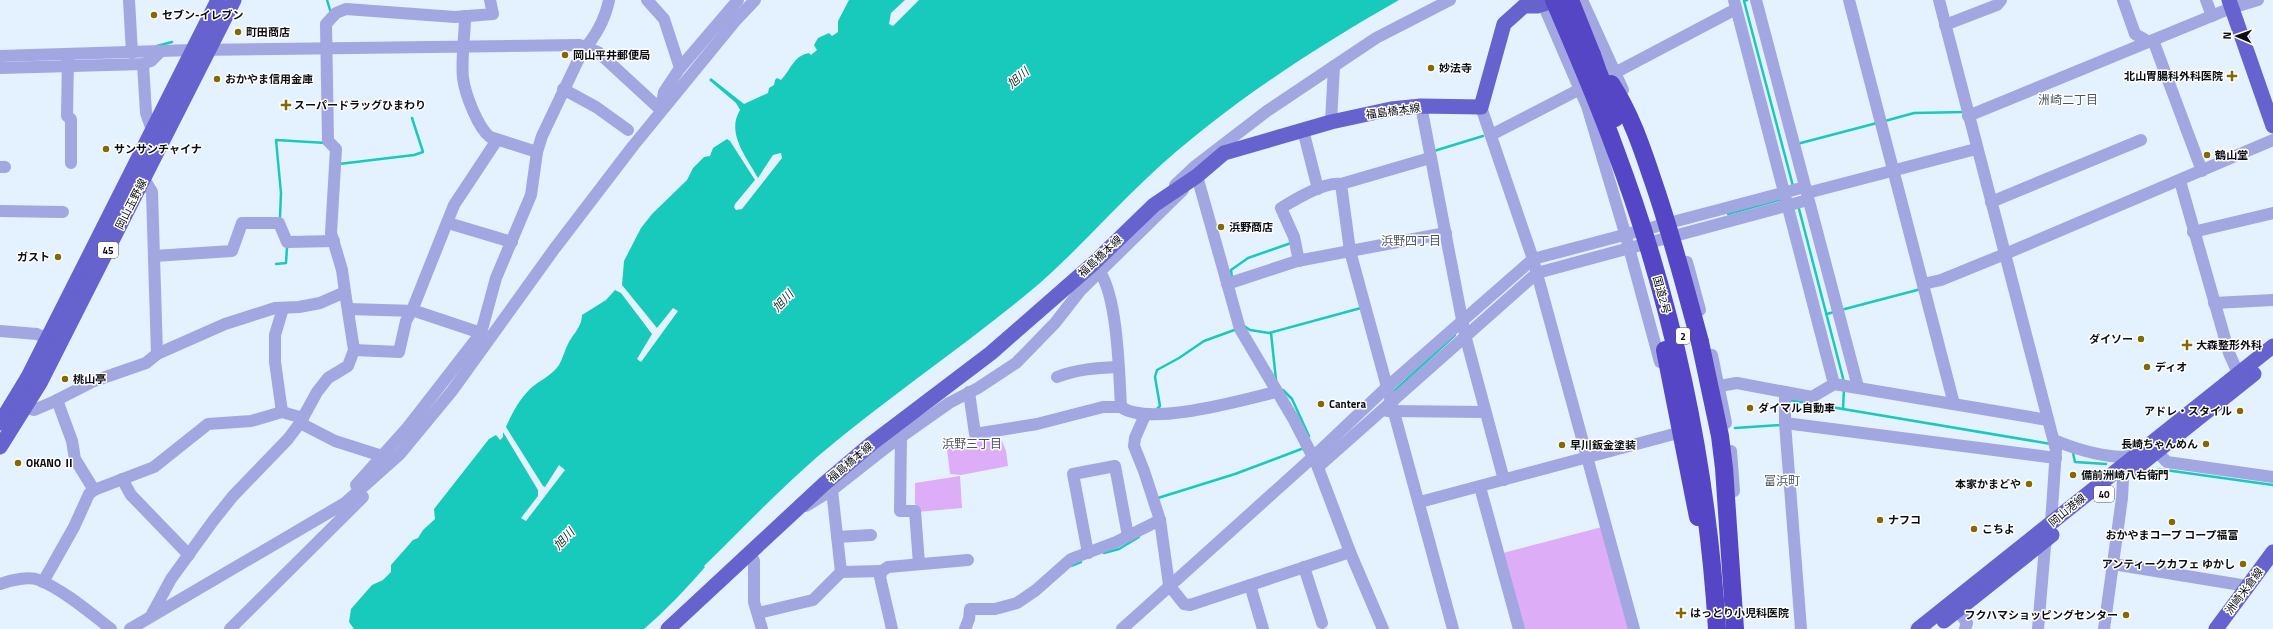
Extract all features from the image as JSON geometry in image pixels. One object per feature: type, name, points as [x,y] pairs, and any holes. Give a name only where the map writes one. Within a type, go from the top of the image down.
[{"type":"highway","name":"国道2号","points":[[1570,0],[1642,191],[1673,295],[1691,369],[1715,496],[1723,562],[1728,629]]},
{"type":"highway","name":"国道2号","points":[[1551,1],[1585,88],[1615,148],[1650,252],[1692,422],[1704,497],[1717,629]]},
{"type":"highway","points":[[1592,55],[1622,99],[1642,148],[1679,261],[1700,342],[1720,436],[1726,490],[1732,605],[1735,629]]},
{"type":"highway","points":[[1585,88],[1618,182],[1666,350],[1701,532],[1707,573],[1712,629]]},
{"type":"highway","points":[[1728,629],[1732,605]]},
{"type":"main road","name":"岡山玉野線","points":[[0,447],[26,408],[138,175],[152,130],[218,0]]},
{"type":"main road","name":"岡山玉野線","points":[[0,422],[28,377],[47,339],[209,50],[234,0]]},
{"type":"main road","points":[[1481,107],[1504,24],[1520,3],[1551,1]]},
{"type":"main road","points":[[2230,4],[2273,126]]},
{"type":"main road","name":"福島橋本線","points":[[668,629],[794,510],[871,444],[991,353],[1094,262],[1154,205],[1193,180],[1224,153],[1331,122],[1391,109],[1421,106],[1481,107]]},
{"type":"main road","name":"岡山港線","points":[[1934,629],[2123,478],[2145,454],[2273,346]]},
{"type":"main road","name":"岡山港線","points":[[1918,629],[2051,523],[2273,358]]},
{"type":"main road","name":"洲崎米倉線","points":[[2216,629],[2273,552]]},
{"type":"street","points":[[129,0],[132,53]]},
{"type":"street","points":[[152,614],[171,579],[233,496],[288,439],[302,421],[317,392],[328,378],[348,366],[354,350],[342,270],[331,233],[336,149],[328,142],[326,24],[336,14],[346,9],[466,16],[493,14],[490,0]]},
{"type":"street","points":[[452,391],[457,378],[481,340],[481,333],[496,278],[531,195],[537,152],[563,89],[587,46],[605,18],[609,0]]},
{"type":"street","points":[[647,0],[664,19],[680,68]]},
{"type":"street","points":[[661,110],[664,92],[680,68],[738,0]]},
{"type":"street","points":[[130,629],[152,614],[345,503],[400,454],[452,391],[555,248],[661,110],[755,0]]},
{"type":"street","points":[[1154,205],[1194,167],[1266,110],[1376,38],[1450,0]]},
{"type":"street","points":[[1582,0],[1614,73],[1638,120],[1675,220],[1694,286],[1719,386],[1734,471],[1729,554]]},
{"type":"street","points":[[1756,0],[1794,145],[1795,196],[1834,384]]},
{"type":"street","points":[[1849,0],[1954,404]]},
{"type":"street","points":[[1939,0],[1976,149],[2006,257],[2055,447],[2051,523],[2046,540],[2038,629]]},
{"type":"street","points":[[1945,25],[1997,5],[2001,0]]},
{"type":"street","points":[[2123,0],[2135,34],[2148,40],[2202,171]]},
{"type":"street","points":[[2206,0],[2211,14]]},
{"type":"street","points":[[1968,116],[2211,14],[2230,4],[2258,0]]},
{"type":"street","points":[[1491,135],[1614,73],[1735,5],[1795,196],[1837,311],[1858,387]]},
{"type":"street","points":[[466,16],[463,79],[476,116],[484,132],[497,140],[537,152]]},
{"type":"street","points":[[0,68],[132,53],[192,50],[572,44],[587,46],[598,52],[661,110]]},
{"type":"street","points":[[0,56],[68,61],[144,64],[151,61],[160,52]]},
{"type":"street","points":[[68,61],[67,116],[71,119],[71,163]]},
{"type":"street","points":[[144,64],[146,113],[152,130]]},
{"type":"street","points":[[1331,122],[1334,66]]},
{"type":"street","points":[[1585,88],[1657,348],[1687,496],[1701,532]]},
{"type":"street","points":[[563,89],[596,107],[628,130]]},
{"type":"street","points":[[1421,106],[1464,328],[1504,480]]},
{"type":"street","points":[[1481,107],[1535,266],[1634,629]]},
{"type":"street","points":[[1224,153],[1251,132],[1266,110]]},
{"type":"street","points":[[1303,130],[1317,188]]},
{"type":"street","points":[[354,350],[399,352],[406,321],[448,223],[454,205],[497,140]]},
{"type":"street","points":[[1991,202],[2141,140]]},
{"type":"street","points":[[1924,287],[2006,257],[2181,184],[2202,171],[2273,140]]},
{"type":"street","points":[[1314,456],[1380,411],[1391,398],[1464,328],[1535,266],[1626,233],[1675,220],[1795,196],[1976,149]]},
{"type":"street","points":[[1299,261],[1295,242],[1281,208],[1317,188],[1334,183],[1340,184],[1430,155]]},
{"type":"street","points":[[138,175],[152,192],[157,354]]},
{"type":"street","points":[[794,510],[813,503],[901,436],[948,403],[1016,363],[1055,324],[1080,291],[1193,180],[1231,283],[1240,328],[1314,456],[1350,552],[1383,629]]},
{"type":"street","points":[[1340,184],[1350,251],[1420,502],[1453,629]]},
{"type":"street","points":[[2181,184],[2193,232],[2214,303],[2229,353],[2238,374]]},
{"type":"street","points":[[1535,266],[1630,248],[1679,235],[1795,196]]},
{"type":"street","points":[[0,211],[63,212]]},
{"type":"street","points":[[2193,232],[2273,213]]},
{"type":"street","points":[[154,256],[232,251],[242,223],[279,223],[287,242],[334,241]]},
{"type":"street","points":[[448,223],[512,242]]},
{"type":"street","points":[[1231,283],[1299,261],[1446,233]]},
{"type":"street","points":[[1100,272],[1105,280],[1110,304],[1118,367],[1121,407]]},
{"type":"street","points":[[26,408],[34,410],[94,382],[146,363],[157,354],[225,324],[283,308],[320,303],[345,292]]},
{"type":"street","points":[[2214,303],[2273,300]]},
{"type":"street","points":[[282,412],[275,355],[275,335],[283,308]]},
{"type":"street","points":[[349,309],[411,311],[481,333]]},
{"type":"street","points":[[0,331],[37,334],[47,339]]},
{"type":"street","points":[[334,510],[408,427],[481,333]]},
{"type":"street","points":[[1057,377],[1070,372],[1090,368],[1118,367]]},
{"type":"street","points":[[1719,386],[1737,384],[1812,397],[1834,384],[2048,420]]},
{"type":"street","points":[[969,392],[975,434],[1037,424],[1103,407],[1121,407],[1143,415],[1195,410],[1276,392]]},
{"type":"street","points":[[1785,392],[1785,423],[1801,629]]},
{"type":"street","points":[[1122,629],[1171,588],[1314,456],[1391,398],[1485,412]]},
{"type":"street","points":[[57,400],[72,441],[75,459],[94,490]]},
{"type":"street","points":[[43,582],[74,527],[89,494],[94,490],[154,467],[208,424],[251,420],[282,412],[302,421],[335,441],[382,456]]},
{"type":"street","points":[[1143,415],[1135,438],[1134,446],[1153,500],[1156,521],[1171,588],[1184,604],[1190,605],[1350,552]]},
{"type":"street","points":[[1785,423],[2055,447],[2122,457],[2145,454],[2167,462],[2273,477]]},
{"type":"street","points":[[1420,502],[1674,434]]},
{"type":"street","points":[[901,436],[900,511],[915,511],[918,564]]},
{"type":"street","points":[[1088,553],[1073,474],[1115,466],[1128,536]]},
{"type":"street","points":[[230,629],[378,482],[378,474]]},
{"type":"street","points":[[2104,629],[2123,478]]},
{"type":"street","points":[[122,479],[131,495],[189,555]]},
{"type":"street","points":[[1480,487],[1519,629]]},
{"type":"street","points":[[832,490],[841,572]]},
{"type":"street","points":[[968,621],[970,609],[995,609],[1017,603],[1036,590],[1071,559],[1128,536],[1156,521]]},
{"type":"street","points":[[837,537],[871,535]]},
{"type":"street","points":[[749,553],[754,561],[754,602],[762,629]]},
{"type":"street","points":[[758,613],[813,600],[841,572],[882,571],[888,567],[968,560]]},
{"type":"street","points":[[2113,564],[2247,586]]},
{"type":"street","points":[[1304,567],[1322,623]]},
{"type":"street","points":[[882,571],[880,577],[892,629]]},
{"type":"street","points":[[0,584],[26,579],[43,582],[111,629]]},
{"type":"street","points":[[1250,585],[1263,629]]},
{"type":"street","points":[[1958,610],[1967,623],[1965,629]]},
{"type":"shaded area","points":[[999,433],[1006,451],[1008,466],[961,475],[950,474],[946,440]]},
{"type":"shaded area","points":[[960,476],[962,508],[917,512],[915,504],[915,483]]},
{"type":"shaded area","points":[[1602,527],[1629,629],[1523,629],[1503,553]]},
{"type":"water","name":"旭川","points":[[849,0],[905,0],[891,13],[889,24],[893,26],[919,0],[1399,0],[1333,39],[1268,81],[1206,127],[1177,151],[1133,191],[1044,280],[975,335],[869,415],[802,470],[704,566],[705,567],[683,591],[644,629],[354,629],[349,622],[351,609],[372,585],[383,580],[391,572],[391,565],[413,540],[418,538],[423,530],[435,519],[434,509],[489,439],[496,435],[500,440],[503,437],[503,432],[538,490],[538,496],[521,518],[526,521],[565,470],[559,465],[545,487],[543,486],[506,427],[525,394],[553,372],[559,365],[579,326],[582,315],[606,300],[615,290],[621,293],[652,334],[637,359],[641,362],[678,311],[673,308],[657,328],[622,285],[624,261],[641,228],[652,214],[687,180],[693,168],[704,157],[710,156],[713,148],[727,139],[730,141],[755,180],[735,204],[734,207],[736,210],[742,209],[782,158],[781,153],[773,155],[758,178],[743,153],[736,136],[736,119],[740,110],[736,103],[709,80],[711,78],[744,104],[768,93],[769,88],[774,85],[775,80],[777,78],[781,80],[799,57],[809,53],[811,55],[817,50],[814,45],[818,38],[829,33],[832,36],[838,32],[838,21]]},
{"type":"waterway","points":[[327,0],[331,13]]},
{"type":"waterway","points":[[1747,0],[1744,1],[1793,186]]},
{"type":"waterway","points":[[157,46],[172,42]]},
{"type":"waterway","points":[[1885,121],[1914,113],[1965,112]]},
{"type":"waterway","points":[[339,164],[414,155],[423,152],[412,118]]},
{"type":"waterway","points":[[1797,144],[1877,123]]},
{"type":"waterway","points":[[1434,151],[1483,136]]},
{"type":"waterway","points":[[280,217],[281,193],[276,140],[326,143]]},
{"type":"waterway","points":[[1728,214],[1783,199]]},
{"type":"waterway","points":[[1798,205],[1844,382]]},
{"type":"waterway","points":[[1232,278],[1231,270],[1248,258],[1291,243]]},
{"type":"waterway","points":[[276,264],[286,263],[287,247]]},
{"type":"waterway","points":[[1841,310],[1921,289]]},
{"type":"waterway","points":[[1244,326],[1250,330],[1269,333],[1361,308]]},
{"type":"waterway","points":[[1827,314],[1834,312]]},
{"type":"waterway","points":[[1156,410],[1160,406],[1155,377],[1157,370],[1179,358],[1204,341],[1237,329]]},
{"type":"waterway","points":[[1271,333],[1276,380]]},
{"type":"waterway","points":[[1392,393],[1455,335]]},
{"type":"waterway","points":[[1844,389],[1843,409],[2051,444]]},
{"type":"waterway","points":[[1283,390],[1292,399],[1309,436]]},
{"type":"waterway","points":[[1789,400],[1843,409]]},
{"type":"waterway","points":[[1735,428],[1780,424]]},
{"type":"waterway","points":[[1158,498],[1235,474],[1304,448]]},
{"type":"waterway","points":[[2073,453],[2075,462],[2106,464]]},
{"type":"waterway","points":[[2158,469],[2273,485]]},
{"type":"waterway","points":[[1104,553],[1119,549],[1139,537]]},
{"type":"waterway","points":[[1071,566],[1081,562]]},
{"type":"place","name":"セブン-イレブン","points":[[154,15]]},
{"type":"place","name":"町田商店","points":[[238,32]]},
{"type":"place","name":"岡山平井郵便局","points":[[565,55]]},
{"type":"place","name":"妙法寺","points":[[1431,68]]},
{"type":"place","name":"北山胃腸科外科医院","points":[[2232,76]]},
{"type":"place","name":"おかやま信用金庫","points":[[217,79]]},
{"type":"place","name":"スーパードラッグひまわり","points":[[286,105]]},
{"type":"place","name":"サンサンチャイナ","points":[[106,149]]},
{"type":"place","name":"鶴山堂","points":[[2207,155]]},
{"type":"place","name":"浜野商店","points":[[1221,227]]},
{"type":"place","name":"ガスト","points":[[58,257]]},
{"type":"place","name":"ダイソー","points":[[2141,339]]},
{"type":"place","name":"大森整形外科","points":[[2187,345]]},
{"type":"place","name":"ディオ","points":[[2147,367]]},
{"type":"place","name":"桃山亭","points":[[65,379]]},
{"type":"place","name":"Cantera","points":[[1321,404]]},
{"type":"place","name":"ダイマル自動車","points":[[1750,408]]},
{"type":"place","name":"アドレ・スタイル","points":[[2240,411]]},
{"type":"place","name":"長崎ちゃんめん","points":[[2206,444]]},
{"type":"place","name":"早川鈑金塗装","points":[[1562,445]]},
{"type":"place","name":"OKANO Ⅱ","points":[[18,463]]},
{"type":"place","name":"備前洲崎八右衛門","points":[[2073,475]]},
{"type":"place","name":"本家かまどや","points":[[2029,484]]},
{"type":"place","name":"ナフコ","points":[[1880,520]]},
{"type":"place","name":"おかやまコープ コープ福富","points":[[2172,522]]},
{"type":"place","name":"こちよ","points":[[1974,529]]},
{"type":"place","name":"アンティークカフェ ゆかし","points":[[2243,564]]},
{"type":"place","name":"はっとり小児科医院","points":[[1681,613]]},
{"type":"place","name":"フクハマショッピングセンター","points":[[2126,615]]},
{"type":"district","name":"洲崎二丁目","points":[[2068,100]]},
{"type":"district","name":"浜野四丁目","points":[[1411,241]]},
{"type":"district","name":"浜野三丁目","points":[[972,444]]},
{"type":"district","name":"富浜町","points":[[1782,481]]}]
